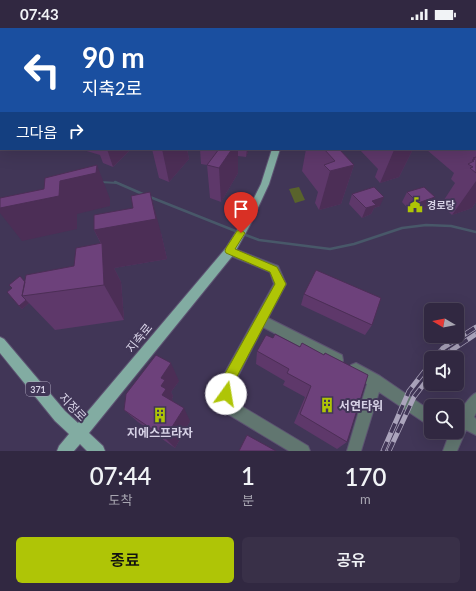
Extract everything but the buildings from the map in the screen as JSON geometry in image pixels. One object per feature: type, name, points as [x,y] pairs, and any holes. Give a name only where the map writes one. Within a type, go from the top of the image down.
[{"type":"main road","name":"지축로","points":[[64,451],[123,382],[233,246],[246,225],[265,184],[276,150]]},
{"type":"main road","name":"지정로","points":[[0,343],[60,416],[98,451]]},
{"type":"street","points":[[233,246],[274,269],[280,284],[227,383],[226,405],[302,451]]},
{"type":"street","points":[[261,320],[375,381],[424,415]]},
{"type":"street","points":[[354,451],[375,381]]},
{"type":"street","points":[[476,400],[464,419],[476,428]]},
{"type":"street","points":[[450,451],[453,439]]},
{"type":"green space","points":[[299,187],[305,200],[295,203],[289,189]]},
{"type":"waterway","points":[[101,182],[117,183]]},
{"type":"waterway","points":[[115,182],[145,195]]},
{"type":"waterway","points":[[150,197],[238,232]]},
{"type":"waterway","points":[[243,234],[259,240],[330,249],[354,244],[402,228],[426,225],[451,226],[476,232]]},
{"type":"railway","points":[[441,351],[476,327]]},
{"type":"railway","points":[[450,351],[476,334]]},
{"type":"railway","points":[[383,451],[409,391],[424,372]]},
{"type":"railway","points":[[389,451],[414,397],[424,384]]},
{"type":"place","name":"경로당","points":[[415,205]]},
{"type":"place","name":"서연타워","points":[[327,405]]},
{"type":"place","name":"지에스프라자","points":[[160,415]]},
{"type":"route","points":[[226,394],[227,383],[280,284],[274,269],[230,251],[241,233]]}]
